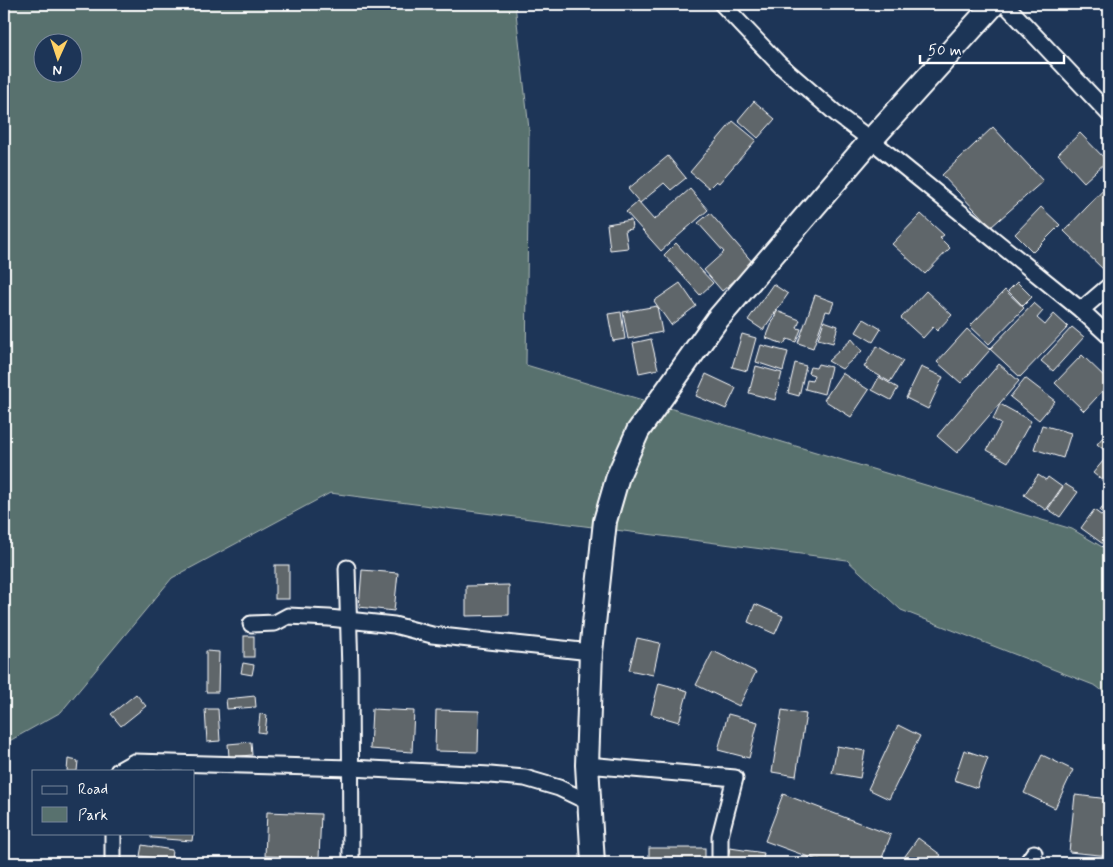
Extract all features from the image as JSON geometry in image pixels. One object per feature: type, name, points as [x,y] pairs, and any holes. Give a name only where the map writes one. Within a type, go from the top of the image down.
[{"type":"street","points":[[722,4],[780,65],[839,116],[1081,310],[1109,336]]},
{"type":"street","points":[[593,863],[587,765],[591,652],[605,521],[618,476],[638,431],[716,320],[871,140],[994,4]]},
{"type":"street","points":[[1005,4],[1109,114]]},
{"type":"street","points":[[1081,310],[1109,286]]},
{"type":"street","points":[[347,568],[351,863]]},
{"type":"street","points":[[251,624],[275,623],[288,616],[306,616],[394,625],[432,635],[591,652]]},
{"type":"street","points":[[118,770],[134,762],[351,768],[490,775],[525,778],[559,788],[588,802]]},
{"type":"street","points":[[587,765],[735,778],[720,836],[720,863]]},
{"type":"street","points":[[112,863],[113,834]]},
{"type":"green space","points":[[4,4],[515,4],[529,129],[526,365],[1072,529],[1109,551],[1109,696],[1096,686],[901,610],[847,560],[330,493],[172,578],[61,712],[4,744]]},
{"type":"building","points":[[754,101],[775,119],[758,138],[738,120]]},
{"type":"building","points":[[733,121],[756,140],[719,183],[716,181],[709,188],[690,172]]},
{"type":"building","points":[[993,127],[1043,181],[991,227],[942,175]]},
{"type":"building","points":[[1080,133],[1107,161],[1084,182],[1058,154]]},
{"type":"building","points":[[668,156],[686,178],[671,190],[664,183],[640,203],[628,189]]},
{"type":"building","points":[[1109,184],[1109,275],[1064,231]]},
{"type":"building","points":[[690,189],[708,210],[661,251],[626,212],[638,202],[654,220]]},
{"type":"building","points":[[1041,207],[1060,225],[1033,252],[1015,234]]},
{"type":"building","points":[[710,213],[754,264],[722,291],[704,270],[724,252],[698,223]]},
{"type":"building","points":[[921,214],[944,235],[940,238],[950,248],[925,274],[892,244]]},
{"type":"building","points":[[631,220],[632,229],[625,230],[628,248],[610,250],[607,224]]},
{"type":"building","points":[[676,243],[713,283],[700,295],[664,255]]},
{"type":"building","points":[[1017,282],[1032,297],[1023,306],[1008,291]]},
{"type":"building","points":[[680,283],[696,306],[671,325],[654,301]]},
{"type":"building","points":[[773,284],[788,294],[763,330],[748,320]]},
{"type":"building","points":[[1005,290],[1024,308],[989,344],[970,326]]},
{"type":"building","points":[[926,291],[952,315],[937,331],[933,327],[923,338],[901,318]]},
{"type":"building","points":[[815,295],[834,302],[830,312],[826,311],[813,348],[798,343]]},
{"type":"building","points":[[1034,303],[1043,311],[1037,318],[1045,325],[1054,314],[1068,327],[1020,377],[990,349]]},
{"type":"building","points":[[657,306],[662,332],[628,339],[623,312]]},
{"type":"building","points":[[777,311],[800,320],[797,328],[801,329],[796,342],[787,339],[784,344],[766,338]]},
{"type":"building","points":[[621,312],[625,339],[613,341],[608,314]]},
{"type":"building","points":[[864,319],[881,329],[873,342],[856,332]]},
{"type":"building","points":[[824,321],[838,326],[833,343],[818,339]]},
{"type":"building","points":[[1072,327],[1084,337],[1053,371],[1041,361]]},
{"type":"building","points":[[967,329],[990,350],[961,383],[937,362]]},
{"type":"building","points":[[742,334],[756,338],[747,371],[732,367]]},
{"type":"building","points":[[651,339],[658,369],[639,373],[633,343]]},
{"type":"building","points":[[852,339],[862,351],[842,369],[828,361]]},
{"type":"building","points":[[761,345],[788,352],[783,371],[756,362]]},
{"type":"building","points":[[877,346],[903,361],[890,382],[864,367]]},
{"type":"building","points":[[1082,355],[1109,381],[1109,384],[1084,411],[1055,383]]},
{"type":"building","points":[[795,363],[806,366],[799,396],[788,393]]},
{"type":"building","points":[[818,364],[831,367],[824,394],[805,389],[807,380],[812,381],[814,375],[808,373],[810,367],[816,368]]},
{"type":"building","points":[[999,364],[1019,381],[957,453],[937,436]]},
{"type":"building","points":[[756,366],[782,373],[775,400],[749,393]]},
{"type":"building","points":[[921,367],[943,377],[928,409],[906,398]]},
{"type":"building","points":[[842,373],[869,390],[851,417],[824,400]]},
{"type":"building","points":[[706,374],[736,388],[726,409],[696,396]]},
{"type":"building","points":[[879,377],[898,388],[891,400],[872,390]]},
{"type":"building","points":[[1025,378],[1055,401],[1039,420],[1010,397]]},
{"type":"building","points":[[1000,404],[1031,421],[1008,462],[987,450],[1001,424],[993,419]]},
{"type":"building","points":[[1042,425],[1071,433],[1063,458],[1034,449]]},
{"type":"building","points":[[1109,430],[1109,454],[1097,444]]},
{"type":"building","points":[[1109,454],[1109,486],[1093,473]]},
{"type":"building","points":[[1038,475],[1046,480],[1048,477],[1062,487],[1046,510],[1024,495]]},
{"type":"building","points":[[1065,484],[1078,492],[1060,517],[1048,509]]},
{"type":"building","points":[[1107,500],[1109,502],[1109,517],[1100,511]]},
{"type":"building","points":[[1094,510],[1109,521],[1109,534],[1103,544],[1081,528]]},
{"type":"building","points":[[275,565],[289,565],[289,599],[275,599]]},
{"type":"building","points":[[362,570],[398,573],[394,611],[359,607]]},
{"type":"building","points":[[509,585],[509,615],[466,616],[466,586]]},
{"type":"building","points":[[755,604],[783,616],[775,634],[748,622]]},
{"type":"building","points":[[244,636],[254,636],[254,657],[244,657]]},
{"type":"building","points":[[637,638],[660,643],[653,675],[629,670]]},
{"type":"building","points":[[206,651],[219,652],[218,692],[206,692]]},
{"type":"building","points":[[713,651],[756,672],[739,706],[696,685]]},
{"type":"building","points":[[243,663],[254,665],[252,675],[241,673]]},
{"type":"building","points":[[659,683],[688,691],[679,722],[651,714]]},
{"type":"building","points":[[136,694],[146,706],[121,726],[111,714]]},
{"type":"building","points":[[255,696],[256,707],[227,709],[226,699]]},
{"type":"building","points":[[205,709],[218,709],[220,741],[207,742]]},
{"type":"building","points":[[372,709],[414,711],[412,752],[370,749]]},
{"type":"building","points":[[436,710],[479,711],[478,752],[435,751]]},
{"type":"building","points":[[782,710],[806,714],[796,776],[772,772]]},
{"type":"building","points":[[260,714],[267,715],[265,733],[258,732]]},
{"type":"building","points":[[728,714],[758,722],[749,758],[718,750]]},
{"type":"building","points":[[898,725],[920,736],[889,799],[868,789]]},
{"type":"building","points":[[251,742],[252,755],[229,757],[228,744]]},
{"type":"building","points":[[837,746],[865,751],[860,778],[832,773]]},
{"type":"building","points":[[964,750],[988,758],[977,788],[954,780]]},
{"type":"building","points":[[1042,755],[1073,770],[1055,808],[1024,793]]},
{"type":"building","points":[[68,759],[78,761],[77,770],[67,770]]},
{"type":"building","points":[[783,794],[891,835],[880,863],[825,863],[765,841]]},
{"type":"building","points":[[1075,795],[1109,799],[1109,856],[1069,852]]},
{"type":"building","points":[[267,812],[321,814],[319,858],[265,856]]},
{"type":"building","points":[[151,834],[193,834],[192,841],[151,838]]},
{"type":"building","points":[[918,838],[941,855],[935,863],[925,863],[919,859],[916,863],[900,863]]},
{"type":"building","points":[[142,845],[172,850],[171,860],[140,856]]},
{"type":"building","points":[[649,848],[705,848],[705,863],[649,863]]},
{"type":"building","points":[[730,848],[764,853],[762,863],[727,863]]},
{"type":"building","points":[[213,860],[242,862],[242,863],[212,863]]}]
